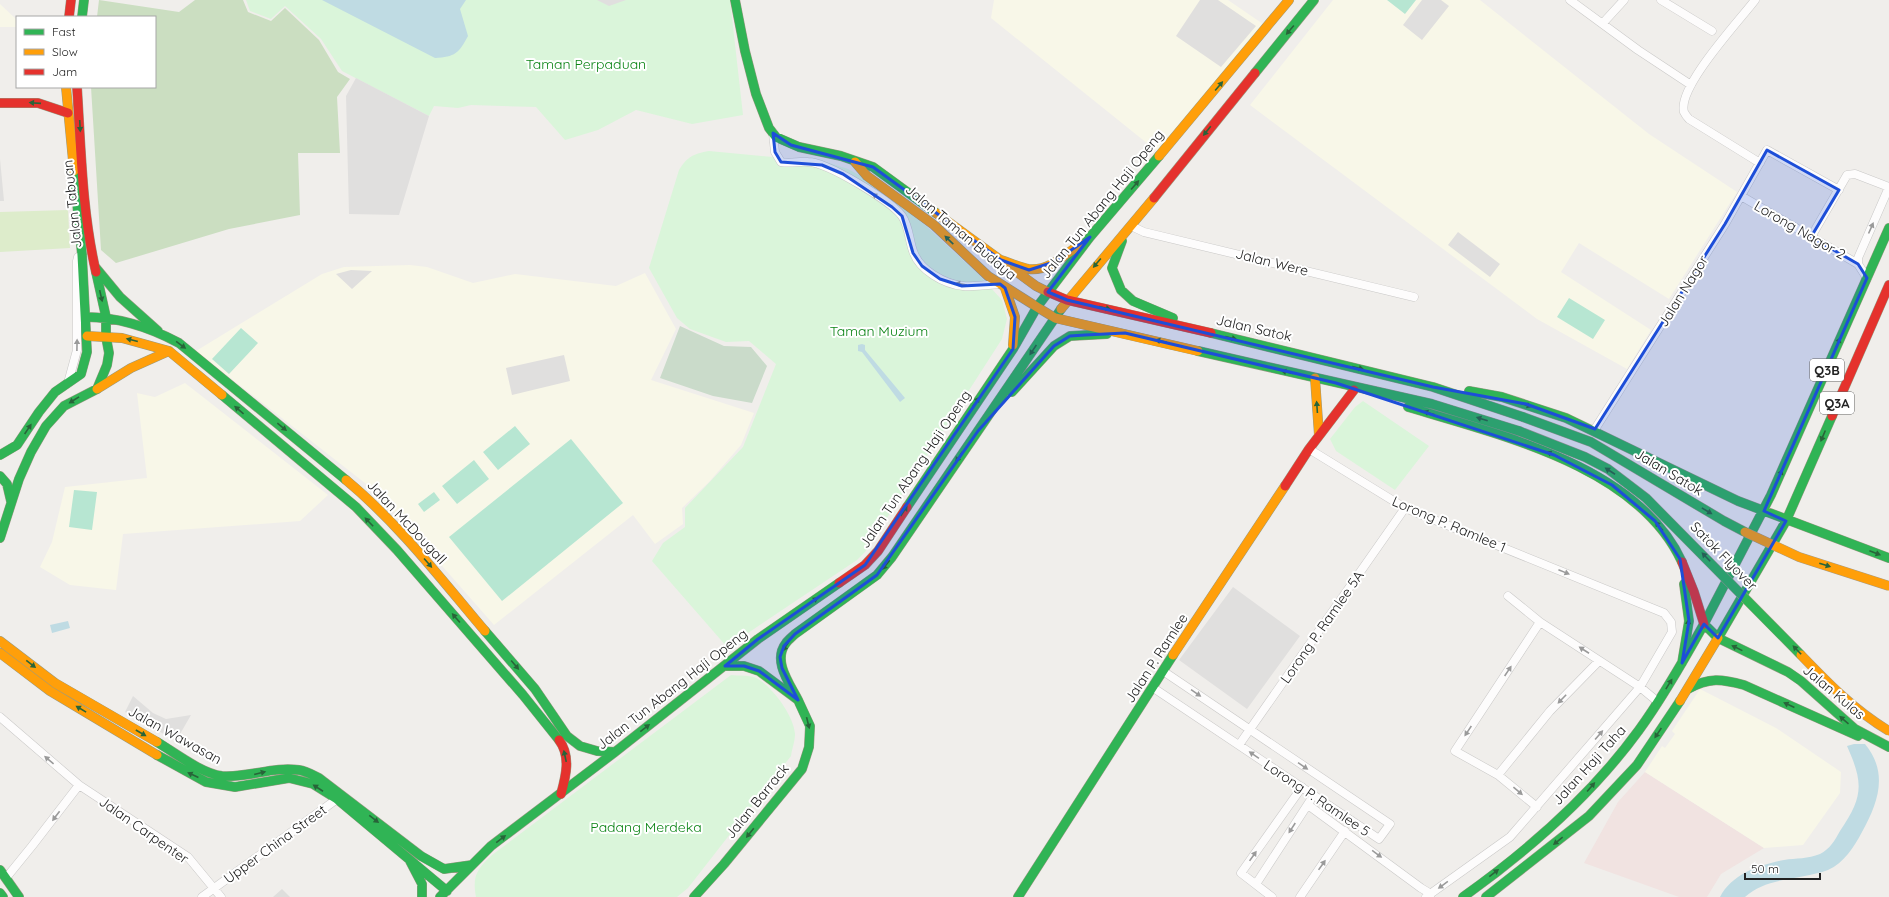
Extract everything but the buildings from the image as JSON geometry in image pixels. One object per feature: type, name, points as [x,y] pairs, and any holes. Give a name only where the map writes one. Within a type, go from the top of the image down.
[{"type":"main road","points":[[69,16],[71,0]]},
{"type":"main road","points":[[82,16],[84,0]]},
{"type":"main road","name":"Jalan Taman Budaya","points":[[735,0],[750,74],[768,127],[773,133],[786,143],[873,166],[1036,286],[1067,300]]},
{"type":"main road","name":"Jalan Tun Abang Haji Openg","points":[[440,897],[450,894],[472,864],[492,846],[725,666],[758,638],[869,561],[878,551],[947,445],[1013,349],[1037,307],[1048,292],[1090,237],[1232,70],[1289,0]]},
{"type":"main road","name":"Jalan Tun Abang Haji Openg","points":[[798,700],[782,668],[780,657],[784,646],[795,634],[877,575],[892,557],[1067,300],[1131,226],[1314,0]]},
{"type":"main road","name":"Jalan Tabuan","points":[[17,445],[38,412],[55,392],[81,374],[87,352],[82,255],[66,88]]},
{"type":"main road","name":"Jalan Tabuan","points":[[77,88],[89,242],[106,317],[106,336],[109,353],[107,365],[97,389]]},
{"type":"main road","points":[[0,103],[38,103],[68,113]]},
{"type":"main road","name":"Jalan Taman Budaya","points":[[855,162],[867,176],[934,225],[988,276],[1055,318]]},
{"type":"main road","points":[[1131,226],[1117,250],[1112,268],[1121,290],[1133,301],[1203,331]]},
{"type":"main road","name":"Q3B","points":[[1764,511],[1889,228]]},
{"type":"main road","points":[[1001,260],[1030,270],[1039,269],[1054,262],[1090,237]]},
{"type":"main road","points":[[94,266],[120,297],[160,333]]},
{"type":"main road","name":"Q3A","points":[[1786,521],[1889,285]]},
{"type":"main road","points":[[1002,286],[1015,318],[1013,349]]},
{"type":"main road","name":"Jalan Satok","points":[[1067,300],[1203,331],[1433,387],[1523,417],[1591,442],[1724,521],[1776,547],[1799,557],[1889,586]]},
{"type":"main road","name":"Jalan McDougall","points":[[86,317],[106,317],[160,333],[180,343],[370,500],[399,530],[535,689],[567,736],[580,746],[597,751],[615,752]]},
{"type":"main road","points":[[1055,318],[1336,383],[1354,390],[1494,433],[1554,455],[1580,467],[1612,485],[1636,504],[1670,539],[1680,559],[1704,624]]},
{"type":"main road","points":[[978,431],[1054,346],[1070,336],[1125,333]]},
{"type":"main road","name":"Jalan McDougall","points":[[87,336],[122,338],[170,351],[356,507],[397,550],[523,695],[561,743],[566,757],[567,771],[561,794]]},
{"type":"main road","points":[[0,538],[8,524],[11,501],[22,471],[34,448],[59,410],[78,397],[97,389],[131,368],[170,351]]},
{"type":"main road","points":[[1315,378],[1319,435]]},
{"type":"main road","name":"Satok Flyover","points":[[1336,383],[1432,404],[1519,431],[1608,469],[1646,498],[1846,700],[1867,718],[1889,731]]},
{"type":"main road","name":"Jalan Satok","points":[[1433,387],[1475,392],[1526,404],[1595,429],[1719,492],[1786,521],[1889,558]]},
{"type":"main road","name":"Jalan P. Ramlee","points":[[1018,897],[1152,687],[1309,450],[1354,390]]},
{"type":"main road","points":[[0,455],[17,445]]},
{"type":"main road","points":[[0,476],[7,484],[11,501]]},
{"type":"main road","name":"Jalan Haji Taha","points":[[1463,897],[1523,851],[1579,801],[1628,745],[1658,702],[1682,663],[1764,511]]},
{"type":"main road","points":[[1486,897],[1589,816],[1637,765],[1688,689],[1786,521]]},
{"type":"main road","points":[[1680,559],[1689,621],[1682,663]]},
{"type":"main road","name":"Jalan Kulas","points":[[1704,624],[1718,638],[1788,672],[1801,681],[1855,729],[1876,742],[1889,747]]},
{"type":"main road","name":"Jalan Wawasan","points":[[0,641],[55,683],[206,771],[221,776],[248,776],[275,769],[300,770],[319,778],[421,856],[444,869],[457,868],[472,864]]},
{"type":"main road","name":"Jalan Wawasan","points":[[0,653],[50,691],[165,760],[201,779],[235,787],[289,778],[313,784],[337,799],[450,894]]},
{"type":"main road","name":"Jalan Barrack","points":[[695,897],[802,769],[810,747],[810,726],[798,700],[759,671],[744,666],[725,666]]},
{"type":"main road","points":[[1688,689],[1699,683],[1711,680],[1735,682],[1852,734],[1876,742]]},
{"type":"main road","points":[[410,861],[422,884],[422,897]]},
{"type":"main road","points":[[3,874],[19,897]]},
{"type":"main road","points":[[0,893],[3,897]]},
{"type":"street","points":[[1570,0],[1638,50],[1691,85]]},
{"type":"street","points":[[1603,24],[1624,0]]},
{"type":"street","points":[[1661,0],[1712,31]]},
{"type":"street","points":[[1755,0],[1716,46],[1691,85],[1683,106],[1684,112],[1689,119],[1760,163]]},
{"type":"street","points":[[773,133],[775,152],[781,162],[792,164],[808,162],[822,164],[843,174],[892,207],[902,216],[914,253],[922,266],[940,279],[962,286],[1002,286]]},
{"type":"street","name":"Jalan Nagor","points":[[1595,429],[1725,224],[1767,150],[1839,190]]},
{"type":"street","points":[[1810,237],[1847,175],[1855,174],[1889,186],[1858,258],[1858,264],[1867,278]]},
{"type":"street","name":"Lorong Nagor 2","points":[[1741,196],[1858,264]]},
{"type":"street","name":"Jalan Were","points":[[1131,226],[1144,232],[1414,296]]},
{"type":"street","points":[[68,383],[77,350],[77,261],[78,257],[82,255]]},
{"type":"street","points":[[0,447],[17,445]]},
{"type":"street","name":"Lorong P. Ramlee 1","points":[[1309,450],[1405,508],[1664,613],[1671,622],[1672,632],[1640,687]]},
{"type":"street","name":"Lorong P. Ramlee 5A","points":[[1239,745],[1405,508]]},
{"type":"street","points":[[1508,596],[1540,622],[1640,687],[1658,702]]},
{"type":"street","points":[[1537,807],[1498,775],[1455,751],[1540,622]]},
{"type":"street","points":[[1498,775],[1550,711],[1599,661]]},
{"type":"street","name":"Lorong P. Ramlee 5","points":[[1152,687],[1379,839],[1390,824],[1163,671]]},
{"type":"street","points":[[1308,804],[1346,831],[1429,895],[1510,837],[1640,687]]},
{"type":"street","name":"Jalan Carpenter","points":[[0,718],[79,785],[184,854],[221,897]]},
{"type":"street","points":[[3,874],[32,846],[79,785]]},
{"type":"street","points":[[1272,897],[1241,873],[1302,787]]},
{"type":"street","points":[[1256,884],[1314,795]]},
{"type":"street","name":"Upper China Street","points":[[202,897],[337,799]]},
{"type":"street","points":[[1300,897],[1346,831]]},
{"type":"highlighted area","points":[[773,133],[791,145],[873,167],[1001,260],[1029,270],[1054,262],[1090,237],[1048,292],[1067,300],[1433,387],[1526,404],[1595,429],[1725,224],[1767,150],[1839,190],[1811,237],[1858,264],[1867,278],[1764,511],[1786,521],[1718,638],[1704,624],[1682,663],[1689,621],[1680,559],[1655,521],[1612,485],[1554,455],[1336,383],[1125,333],[1070,336],[1054,346],[978,431],[877,575],[795,634],[784,646],[780,657],[782,668],[798,700],[759,671],[744,666],[725,666],[758,639],[865,565],[1013,349],[1015,317],[1005,288],[1000,284],[962,286],[940,279],[922,266],[913,253],[902,216],[892,207],[843,174],[822,165],[781,162],[775,152]]},
{"type":"shaded area","points":[[597,0],[626,0],[609,6]]},
{"type":"shaded area","points":[[994,0],[1228,0],[1263,24],[1158,152],[991,18]]},
{"type":"shaded area","points":[[1200,0],[1218,0],[1256,26],[1221,67],[1176,36]]},
{"type":"shaded area","points":[[1333,0],[1480,0],[1649,134],[1737,192],[1669,299],[1579,243],[1561,272],[1651,330],[1627,369],[1537,319],[1250,105]]},
{"type":"shaded area","points":[[1422,0],[1441,0],[1449,6],[1422,40],[1403,25]]},
{"type":"shaded area","points":[[0,4],[16,19],[16,27],[0,27]]},
{"type":"shaded area","points":[[356,78],[429,116],[399,215],[349,214],[346,96]]},
{"type":"shaded area","points":[[0,159],[4,201],[0,201]]},
{"type":"shaded area","points":[[1458,232],[1500,264],[1490,277],[1448,245]]},
{"type":"shaded area","points":[[410,265],[427,267],[473,283],[515,274],[616,286],[645,273],[676,329],[651,380],[754,413],[741,445],[709,482],[682,508],[683,524],[655,544],[633,515],[494,625],[379,494],[196,351],[322,274],[344,267]]},
{"type":"shaded area","points":[[351,270],[372,271],[352,289],[336,274]]},
{"type":"shaded area","points":[[564,355],[570,381],[512,395],[506,368]]},
{"type":"shaded area","points":[[185,383],[328,495],[300,521],[123,534],[116,590],[70,585],[40,567],[52,542],[65,487],[147,478],[137,393],[155,397]]},
{"type":"shaded area","points":[[1233,587],[1300,636],[1247,709],[1179,660]]},
{"type":"shaded area","points":[[1700,689],[1776,728],[1841,772],[1840,793],[1803,845],[1764,848],[1645,772],[1662,746],[1665,748],[1675,734],[1672,731]]},
{"type":"shaded area","points":[[133,696],[153,713],[166,719],[191,715],[176,741],[125,712]]},
{"type":"shaded area","points":[[1645,772],[1764,848],[1721,874],[1707,897],[1679,897],[1584,863],[1618,802]]},
{"type":"shaded area","points":[[282,889],[290,897],[273,897]]},
{"type":"green space","points":[[99,0],[179,12],[195,0],[243,0],[248,12],[271,21],[285,8],[319,40],[338,72],[350,79],[337,97],[340,153],[298,153],[300,215],[229,229],[116,263],[101,250],[91,88],[156,88],[156,16],[97,16]]},
{"type":"green space","name":"Taman Perpaduan","points":[[246,0],[730,0],[743,115],[692,124],[636,110],[598,130],[565,140],[536,107],[471,105],[458,108],[434,106],[429,116],[342,71],[321,39],[285,6],[271,19],[250,11]]},
{"type":"green space","points":[[1387,0],[1416,0],[1405,14]]},
{"type":"green space","name":"Taman Muzium","points":[[709,151],[826,162],[848,169],[868,180],[926,226],[979,275],[1002,300],[1007,319],[1002,339],[865,552],[857,560],[727,647],[652,561],[663,543],[685,527],[685,508],[743,447],[776,364],[749,341],[726,342],[690,329],[677,318],[649,268],[679,170],[691,156]]},
{"type":"green space","points":[[68,210],[70,248],[0,252],[0,212]]},
{"type":"green space","points":[[1569,298],[1605,320],[1593,339],[1557,317]]},
{"type":"green space","points":[[680,326],[724,346],[751,347],[767,366],[752,403],[713,396],[660,378]]},
{"type":"green space","points":[[241,328],[258,343],[229,374],[212,359]]},
{"type":"green space","points":[[1363,401],[1429,446],[1395,490],[1336,451],[1330,439],[1355,407]]},
{"type":"green space","points":[[515,426],[530,444],[498,470],[483,452]]},
{"type":"green space","points":[[571,439],[623,503],[502,601],[449,537]]},
{"type":"green space","points":[[474,460],[489,479],[457,504],[442,486]]},
{"type":"green space","points":[[74,490],[97,492],[92,530],[69,527]]},
{"type":"green space","points":[[434,492],[440,500],[424,512],[418,504]]},
{"type":"green space","name":"Padang Merdeka","points":[[731,675],[754,677],[775,694],[791,719],[795,734],[794,742],[791,756],[688,888],[677,897],[476,897],[475,878],[479,869],[492,855]]},
{"type":"water","points":[[322,0],[466,0],[460,9],[468,36],[456,53],[447,57],[435,58]]},
{"type":"water","points":[[858,345],[865,345],[865,350],[905,398],[900,402],[862,352],[858,351]]},
{"type":"water","points":[[68,621],[70,628],[52,633],[50,625]]},
{"type":"water","points":[[1854,744],[1865,744],[1877,766],[1879,777],[1873,810],[1856,843],[1844,859],[1828,870],[1773,882],[1753,891],[1745,897],[1720,897],[1732,882],[1747,872],[1775,862],[1816,856],[1824,852],[1829,847],[1848,819],[1857,799],[1858,781],[1853,759],[1847,746]]},
{"type":"traffic: fast","points":[[82,16],[84,0]]},
{"type":"traffic: fast","points":[[735,0],[745,51],[756,94],[769,128],[776,137],[799,147],[841,156],[873,167],[936,213]]},
{"type":"traffic: fast","points":[[1255,73],[1314,0]]},
{"type":"traffic: fast","points":[[907,507],[1013,349],[1037,307],[1090,237],[1159,156]]},
{"type":"traffic: fast","points":[[0,455],[17,445],[39,412],[55,392],[81,374],[87,352],[82,255],[74,171]]},
{"type":"traffic: fast","points":[[1704,624],[1771,495],[1889,228]]},
{"type":"traffic: fast","points":[[1122,241],[1112,268],[1121,290],[1133,301],[1173,318]]},
{"type":"traffic: fast","points":[[96,268],[120,297],[158,331]]},
{"type":"traffic: fast","points":[[0,538],[19,479],[31,452],[46,426],[64,406],[97,389],[107,365],[109,353],[106,337],[106,317],[96,272]]},
{"type":"traffic: fast","points":[[798,700],[787,680],[782,665],[782,650],[786,643],[795,634],[877,575],[892,557],[1061,309]]},
{"type":"traffic: fast","points":[[86,317],[110,319],[134,324],[179,343],[346,480]]},
{"type":"traffic: fast","points":[[1211,333],[1433,387],[1523,417]]},
{"type":"traffic: fast","points":[[1012,392],[1054,346],[1070,336],[1107,334]]},
{"type":"traffic: fast","points":[[1198,351],[1432,404],[1519,431]]},
{"type":"traffic: fast","points":[[1469,391],[1502,397],[1566,418],[1738,501],[1889,558]]},
{"type":"traffic: fast","points":[[222,395],[356,507],[397,550],[523,695],[559,740]]},
{"type":"traffic: fast","points":[[1408,407],[1524,443],[1563,459],[1600,478],[1634,501],[1661,529],[1682,562]]},
{"type":"traffic: fast","points":[[1718,638],[1786,521],[1832,416]]},
{"type":"traffic: fast","points":[[1523,417],[1591,442],[1745,532]]},
{"type":"traffic: fast","points":[[1519,431],[1585,457],[1608,469],[1646,498],[1801,655]]},
{"type":"traffic: fast","points":[[0,476],[7,484],[11,501]]},
{"type":"traffic: fast","points":[[440,897],[491,846],[615,752],[758,639],[839,583]]},
{"type":"traffic: fast","points":[[1682,663],[1689,621],[1684,584]]},
{"type":"traffic: fast","points":[[1463,897],[1535,841],[1558,821],[1601,777],[1648,717],[1673,678],[1704,624]]},
{"type":"traffic: fast","points":[[1704,624],[1718,638],[1788,672],[1801,681],[1855,729],[1889,747]]},
{"type":"traffic: fast","points":[[485,631],[535,689],[567,736],[580,746],[597,751],[615,752]]},
{"type":"traffic: fast","points":[[1018,897],[1173,655]]},
{"type":"traffic: fast","points":[[694,897],[724,864],[802,769],[809,747],[810,726],[798,700],[759,671],[744,666],[725,666]]},
{"type":"traffic: fast","points":[[1688,689],[1703,682],[1716,680],[1729,681],[1744,685],[1858,736]]},
{"type":"traffic: fast","points":[[1486,897],[1589,816],[1637,765],[1680,701]]},
{"type":"traffic: fast","points":[[157,742],[197,767],[222,776],[289,769],[307,772],[319,778],[421,856],[444,869],[472,865]]},
{"type":"traffic: fast","points":[[157,755],[206,782],[235,787],[289,778],[313,784],[337,799],[447,891]]},
{"type":"traffic: fast","points":[[410,861],[422,884],[422,897]]},
{"type":"traffic: fast","points":[[0,870],[19,897]]},
{"type":"traffic: fast","points":[[0,893],[3,897]]},
{"type":"traffic: slow","points":[[1159,156],[1289,0]]},
{"type":"traffic: slow","points":[[66,88],[74,171]]},
{"type":"traffic: slow","points":[[855,162],[867,176],[934,225],[988,276],[1037,307]]},
{"type":"traffic: slow","points":[[1061,309],[1154,198]]},
{"type":"traffic: slow","points":[[936,213],[1036,286],[1048,292]]},
{"type":"traffic: slow","points":[[1001,260],[1028,269],[1042,268],[1056,262],[1080,244]]},
{"type":"traffic: slow","points":[[1005,288],[1015,317],[1013,345]]},
{"type":"traffic: slow","points":[[1037,307],[1055,318],[1198,351]]},
{"type":"traffic: slow","points":[[87,336],[122,338],[169,351],[222,395]]},
{"type":"traffic: slow","points":[[97,389],[131,368],[169,351]]},
{"type":"traffic: slow","points":[[1315,378],[1319,435]]},
{"type":"traffic: slow","points":[[346,480],[402,533],[485,631]]},
{"type":"traffic: slow","points":[[1173,655],[1285,486]]},
{"type":"traffic: slow","points":[[1745,532],[1799,557],[1889,586]]},
{"type":"traffic: slow","points":[[1680,701],[1718,638]]},
{"type":"traffic: slow","points":[[0,641],[55,683],[157,742]]},
{"type":"traffic: slow","points":[[0,653],[50,691],[157,755]]},
{"type":"traffic: slow","points":[[1801,655],[1853,705],[1889,731]]},
{"type":"traffic: jam","points":[[69,16],[71,0]]},
{"type":"traffic: jam","points":[[1154,198],[1255,73]]},
{"type":"traffic: jam","points":[[77,88],[85,203],[91,249],[96,272]]},
{"type":"traffic: jam","points":[[0,103],[38,103],[68,113]]},
{"type":"traffic: jam","points":[[1832,416],[1889,285]]},
{"type":"traffic: jam","points":[[1048,292],[1067,300],[1211,333]]},
{"type":"traffic: jam","points":[[1285,486],[1309,449],[1354,390]]},
{"type":"traffic: jam","points":[[839,583],[865,565],[878,551],[907,507]]},
{"type":"traffic: jam","points":[[1682,562],[1694,592],[1704,624]]},
{"type":"traffic: jam","points":[[559,740],[563,746],[566,759],[566,773],[561,794]]}]
